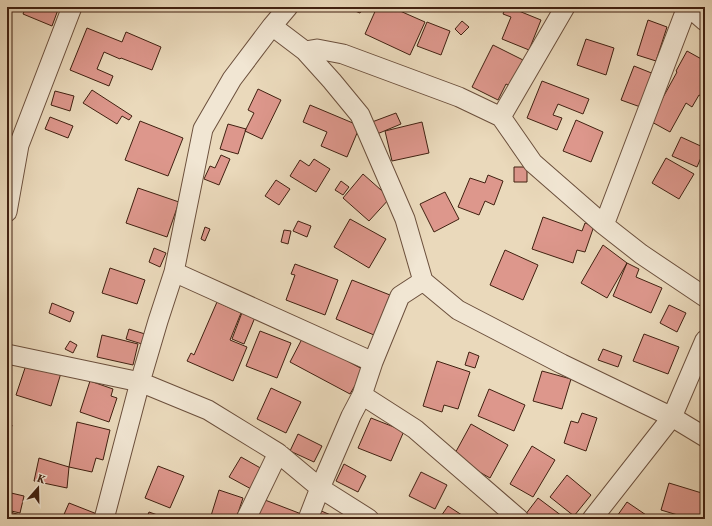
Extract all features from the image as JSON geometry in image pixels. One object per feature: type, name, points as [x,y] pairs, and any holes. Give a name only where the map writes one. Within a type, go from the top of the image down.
[{"type":"street","points":[[7,212],[19,145],[72,7]]},
{"type":"street","points":[[104,519],[140,382],[174,272],[203,129],[232,79],[288,7]]},
{"type":"street","points":[[501,117],[565,7]]},
{"type":"street","points":[[604,225],[688,7],[705,21]]},
{"type":"street","points":[[272,26],[305,51],[360,115],[405,219],[424,281],[458,310],[562,364],[672,417],[705,436]]},
{"type":"street","points":[[305,51],[317,49],[343,54],[459,96],[501,117],[533,163],[604,225],[641,254],[705,297]]},
{"type":"street","points":[[174,272],[373,362]]},
{"type":"street","points":[[308,519],[351,416],[362,395],[373,362],[400,296],[424,281]]},
{"type":"street","points":[[592,519],[672,417],[705,340]]},
{"type":"street","points":[[7,354],[140,382],[208,410],[278,453],[320,488],[369,519]]},
{"type":"street","points":[[362,395],[415,429],[519,519]]},
{"type":"street","points":[[246,519],[278,453]]},
{"type":"building","points":[[26,7],[59,7],[52,26],[23,14]]},
{"type":"building","points":[[345,7],[363,7],[360,13]]},
{"type":"building","points":[[377,7],[391,7],[425,22],[410,55],[365,34]]},
{"type":"building","points":[[506,7],[541,20],[529,50],[502,39],[511,17],[503,14]]},
{"type":"building","points":[[648,20],[667,27],[656,61],[637,55]]},
{"type":"building","points":[[462,21],[469,27],[461,35],[455,29]]},
{"type":"building","points":[[427,22],[450,31],[441,55],[417,46]]},
{"type":"building","points":[[87,28],[122,42],[126,32],[161,47],[152,70],[104,52],[97,69],[113,76],[109,86],[70,70]]},
{"type":"building","points":[[586,39],[614,48],[606,75],[577,65]]},
{"type":"building","points":[[493,45],[527,62],[514,88],[506,84],[498,100],[472,87]]},
{"type":"building","points":[[687,51],[705,61],[705,98],[699,95],[692,107],[686,103],[670,132],[650,121]]},
{"type":"building","points":[[634,66],[659,76],[646,109],[621,100]]},
{"type":"building","points":[[542,81],[589,99],[583,114],[558,104],[553,115],[562,118],[557,130],[527,118]]},
{"type":"building","points":[[258,89],[281,100],[262,139],[245,131],[254,113],[248,110]]},
{"type":"building","points":[[92,90],[132,116],[129,120],[122,116],[117,124],[83,103]]},
{"type":"building","points":[[55,91],[74,96],[70,111],[51,105]]},
{"type":"building","points":[[310,105],[360,126],[347,157],[321,146],[327,132],[303,122]]},
{"type":"building","points":[[396,113],[401,124],[377,134],[372,122]]},
{"type":"building","points":[[50,117],[73,126],[68,138],[45,129]]},
{"type":"building","points":[[576,120],[603,132],[591,162],[563,151]]},
{"type":"building","points":[[140,121],[183,138],[168,176],[125,160]]},
{"type":"building","points":[[422,122],[429,153],[392,161],[385,131]]},
{"type":"building","points":[[228,124],[246,129],[238,154],[220,149]]},
{"type":"building","points":[[681,137],[705,148],[697,167],[672,156]]},
{"type":"building","points":[[221,155],[230,159],[219,185],[204,179],[210,166],[215,168]]},
{"type":"building","points":[[666,158],[694,174],[679,199],[652,183]]},
{"type":"building","points":[[314,159],[330,169],[316,192],[290,176],[300,160],[309,166]]},
{"type":"building","points":[[514,167],[527,167],[527,182],[514,182]]},
{"type":"building","points":[[363,174],[390,198],[369,221],[343,198]]},
{"type":"building","points":[[488,175],[503,181],[494,205],[485,201],[479,215],[458,207],[470,178],[485,183]]},
{"type":"building","points":[[276,180],[290,189],[279,205],[265,196]]},
{"type":"building","points":[[341,181],[349,187],[343,195],[335,190]]},
{"type":"building","points":[[138,188],[179,202],[167,237],[126,223]]},
{"type":"building","points":[[445,192],[459,219],[434,232],[420,204]]},
{"type":"building","points":[[543,217],[582,231],[585,223],[594,226],[585,252],[577,250],[573,263],[532,249]]},
{"type":"building","points":[[350,219],[386,239],[369,268],[334,247]]},
{"type":"building","points":[[298,221],[311,226],[307,237],[293,231]]},
{"type":"building","points":[[205,227],[210,229],[205,241],[201,239]]},
{"type":"building","points":[[284,230],[291,231],[288,244],[281,242]]},
{"type":"building","points":[[603,245],[627,263],[607,298],[581,283]]},
{"type":"building","points":[[154,248],[166,253],[160,267],[149,262]]},
{"type":"building","points":[[505,250],[538,265],[523,300],[490,285]]},
{"type":"building","points":[[627,263],[639,269],[636,277],[662,288],[651,313],[613,296]]},
{"type":"building","points":[[295,264],[338,280],[325,315],[286,300],[295,275],[291,274]]},
{"type":"building","points":[[110,268],[145,280],[137,304],[102,293]]},
{"type":"building","points":[[352,280],[390,295],[374,335],[336,319]]},
{"type":"building","points":[[217,302],[241,313],[230,340],[247,347],[233,381],[187,361],[191,353],[194,355]]},
{"type":"building","points":[[52,303],[74,312],[70,322],[49,313]]},
{"type":"building","points":[[669,305],[686,313],[677,332],[660,323]]},
{"type":"building","points":[[243,310],[256,315],[244,344],[232,339]]},
{"type":"building","points":[[129,329],[145,334],[142,344],[126,339]]},
{"type":"building","points":[[260,331],[291,343],[277,378],[246,366]]},
{"type":"building","points":[[644,334],[679,347],[668,374],[633,361]]},
{"type":"building","points":[[102,335],[138,344],[133,365],[97,357]]},
{"type":"building","points":[[303,337],[364,370],[350,394],[290,362]]},
{"type":"building","points":[[70,341],[77,345],[73,353],[65,349]]},
{"type":"building","points":[[603,349],[622,356],[618,367],[598,360]]},
{"type":"building","points":[[469,352],[479,356],[475,368],[465,365]]},
{"type":"building","points":[[437,361],[470,372],[458,409],[444,405],[442,412],[423,406]]},
{"type":"building","points":[[27,362],[61,373],[51,406],[16,395]]},
{"type":"building","points":[[542,371],[571,379],[562,409],[533,401]]},
{"type":"building","points":[[90,381],[113,389],[111,396],[117,398],[109,422],[80,412]]},
{"type":"building","points":[[271,388],[301,402],[286,433],[257,419]]},
{"type":"building","points":[[489,389],[525,405],[514,431],[478,416]]},
{"type":"building","points":[[582,413],[597,418],[586,451],[564,443],[571,421],[578,423]]},
{"type":"building","points":[[371,418],[404,431],[391,461],[358,448]]},
{"type":"building","points":[[77,422],[110,430],[103,460],[96,458],[92,472],[69,467]]},
{"type":"building","points":[[7,423],[12,425],[7,444]]},
{"type":"building","points":[[471,424],[508,445],[490,478],[453,457]]},
{"type":"building","points":[[298,434],[322,446],[314,462],[290,451]]},
{"type":"building","points":[[532,446],[555,460],[533,497],[510,484]]},
{"type":"building","points":[[241,457],[264,470],[253,490],[229,477]]},
{"type":"building","points":[[39,458],[69,467],[67,488],[34,481]]},
{"type":"building","points":[[344,464],[366,476],[358,492],[336,481]]},
{"type":"building","points":[[158,466],[184,476],[170,508],[145,498]]},
{"type":"building","points":[[421,472],[447,485],[435,509],[409,496]]},
{"type":"building","points":[[567,475],[591,495],[574,516],[550,497]]},
{"type":"building","points":[[669,483],[705,494],[705,504],[700,519],[691,519],[661,510]]},
{"type":"building","points":[[219,490],[243,498],[236,519],[210,519]]},
{"type":"building","points":[[11,493],[24,496],[20,513],[7,510]]},
{"type":"building","points":[[538,498],[566,519],[530,519],[525,515]]},
{"type":"building","points":[[265,500],[304,515],[303,519],[257,519]]},
{"type":"building","points":[[627,502],[652,519],[615,519]]},
{"type":"building","points":[[69,503],[97,514],[95,519],[62,519]]},
{"type":"building","points":[[448,506],[468,519],[439,519]]},
{"type":"building","points":[[319,510],[340,519],[315,519]]},
{"type":"building","points":[[7,511],[20,515],[18,519],[7,519]]},
{"type":"building","points":[[149,512],[163,517],[162,519],[146,519]]}]
